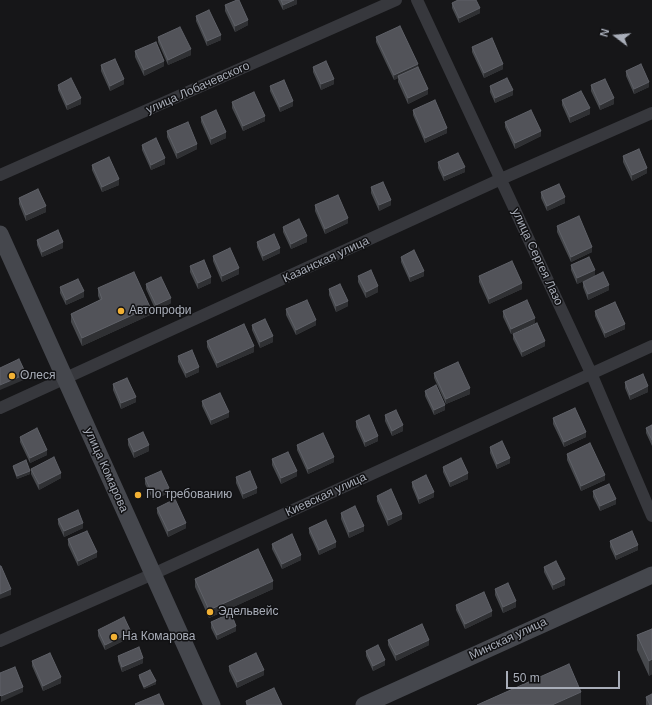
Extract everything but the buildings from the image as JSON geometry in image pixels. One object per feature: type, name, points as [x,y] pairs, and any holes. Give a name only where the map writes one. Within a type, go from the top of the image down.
[{"type":"main road","name":"улица Комарова","points":[[0,234],[212,705]]},
{"type":"main road","name":"Минская улица","points":[[364,705],[652,575]]},
{"type":"street","name":"улица Лобачевского","points":[[0,175],[396,0]]},
{"type":"street","name":"улица Сергея Лазо","points":[[417,0],[591,373],[652,516]]},
{"type":"street","name":"Казанская улица","points":[[0,408],[501,180],[652,113]]},
{"type":"street","name":"Киевская улица","points":[[0,641],[153,574],[652,346]]},
{"type":"place","name":"Автопрофи","points":[[121,311]]},
{"type":"place","name":"Олеся","points":[[12,376]]},
{"type":"place","name":"По требованию","points":[[138,495]]},
{"type":"place","name":"Эдельвейс","points":[[210,612]]},
{"type":"place","name":"На Комарова","points":[[114,637]]}]
